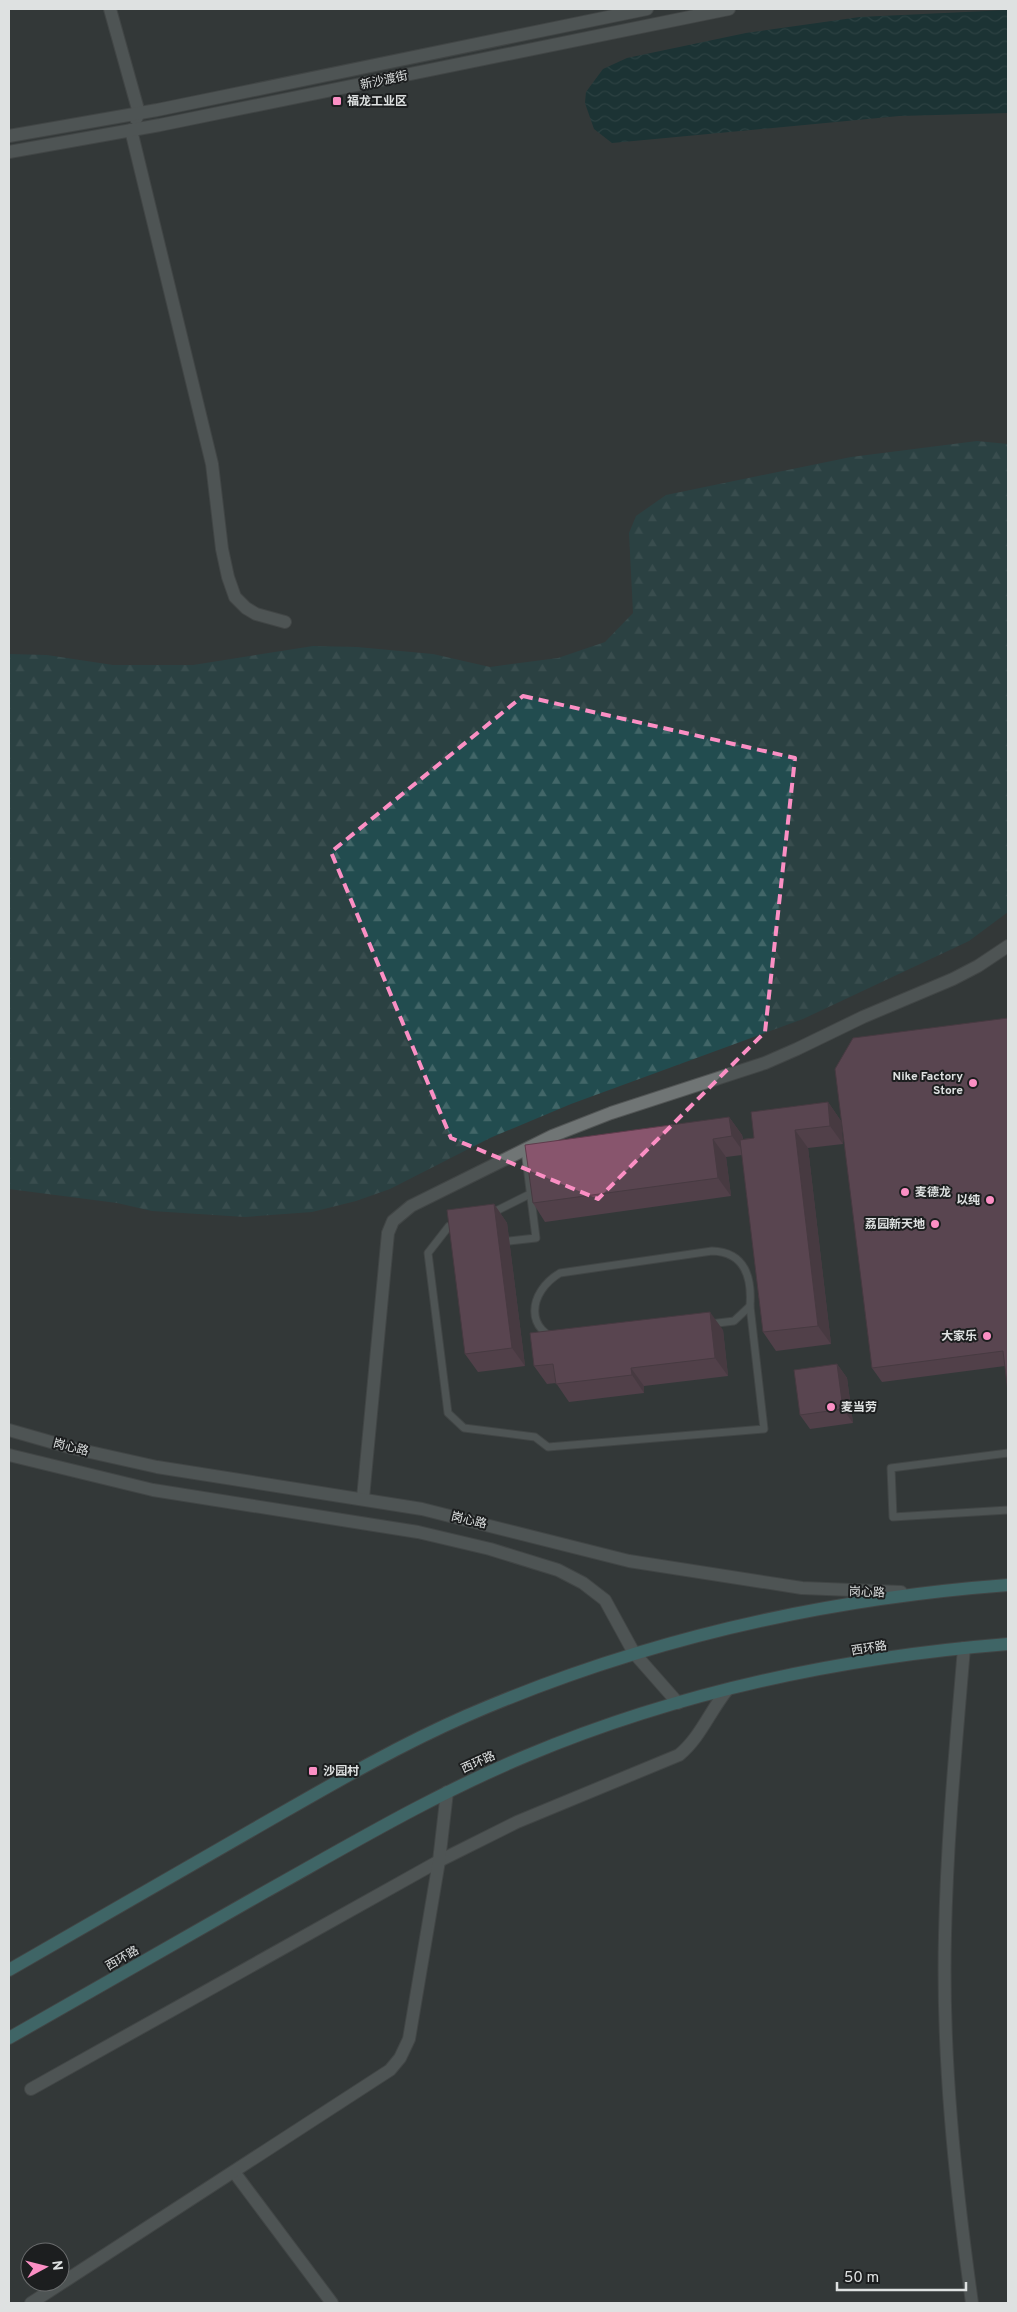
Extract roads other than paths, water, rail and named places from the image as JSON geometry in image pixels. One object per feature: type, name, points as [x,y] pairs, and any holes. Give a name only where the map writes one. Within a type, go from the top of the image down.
[{"type":"main road","points":[[9,1970],[340,1780],[413,1741],[505,1699],[634,1653],[718,1630],[776,1617],[931,1592],[1008,1585]]},
{"type":"main road","name":"西环路","points":[[9,2038],[369,1833],[448,1792],[569,1739],[678,1703],[727,1690],[845,1666],[964,1648],[1008,1644]]},
{"type":"street","points":[[110,9],[139,113],[131,130],[212,464],[222,549],[228,577],[235,597],[246,608],[256,614],[285,622]]},
{"type":"street","name":"新沙渡街","points":[[9,136],[139,113],[647,9]]},
{"type":"street","name":"新沙渡街","points":[[9,152],[131,130],[729,9]]},
{"type":"street","points":[[363,1498],[388,1233],[393,1221],[411,1206],[524,1150],[612,1113],[765,1063],[862,1017],[953,979],[978,966],[1008,946]]},
{"type":"street","name":"岗心路","points":[[9,1430],[72,1448],[157,1467],[422,1508],[629,1561],[802,1588],[860,1592],[931,1592]]},
{"type":"street","name":"岗心路","points":[[9,1455],[153,1490],[418,1532],[490,1549],[558,1570],[583,1583],[604,1600],[634,1653],[678,1703]]},
{"type":"street","points":[[964,1648],[949,1825],[945,1964],[948,2080],[972,2303]]},
{"type":"street","points":[[31,2089],[439,1861],[517,1822],[678,1755],[692,1744],[713,1708],[727,1690]]},
{"type":"street","points":[[31,2303],[390,2070],[400,2058],[409,2039],[439,1861],[448,1792]]},
{"type":"street","points":[[234,2172],[332,2303]]},
{"type":"lane","points":[[509,1241],[536,1238],[524,1150]]},
{"type":"lane","points":[[482,1219],[530,1194]]},
{"type":"lane","points":[[465,1222],[449,1226],[428,1254],[448,1413],[464,1428],[535,1437],[548,1447],[764,1429],[750,1306],[751,1286],[745,1270],[735,1258],[723,1251],[560,1273],[549,1280],[540,1293],[534,1308],[537,1324],[553,1339],[564,1342],[734,1321],[750,1306]]},
{"type":"lane","points":[[1008,1453],[890,1468],[893,1517],[1008,1510]]},
{"type":"water","points":[[1008,10],[1008,113],[899,116],[612,143],[594,129],[585,103],[586,92],[603,69],[627,58],[746,33],[860,17]]},
{"type":"place","name":"福龙工业区","points":[[337,101]]},
{"type":"place","name":"Nike Factory Store","points":[[973,1083]]},
{"type":"place","name":"麦德龙","points":[[905,1192]]},
{"type":"place","name":"以纯","points":[[990,1200]]},
{"type":"place","name":"荔园新天地","points":[[935,1224]]},
{"type":"place","name":"大家乐","points":[[987,1336]]},
{"type":"place","name":"麦当劳","points":[[831,1407]]},
{"type":"place","name":"沙园村","points":[[313,1771]]}]
